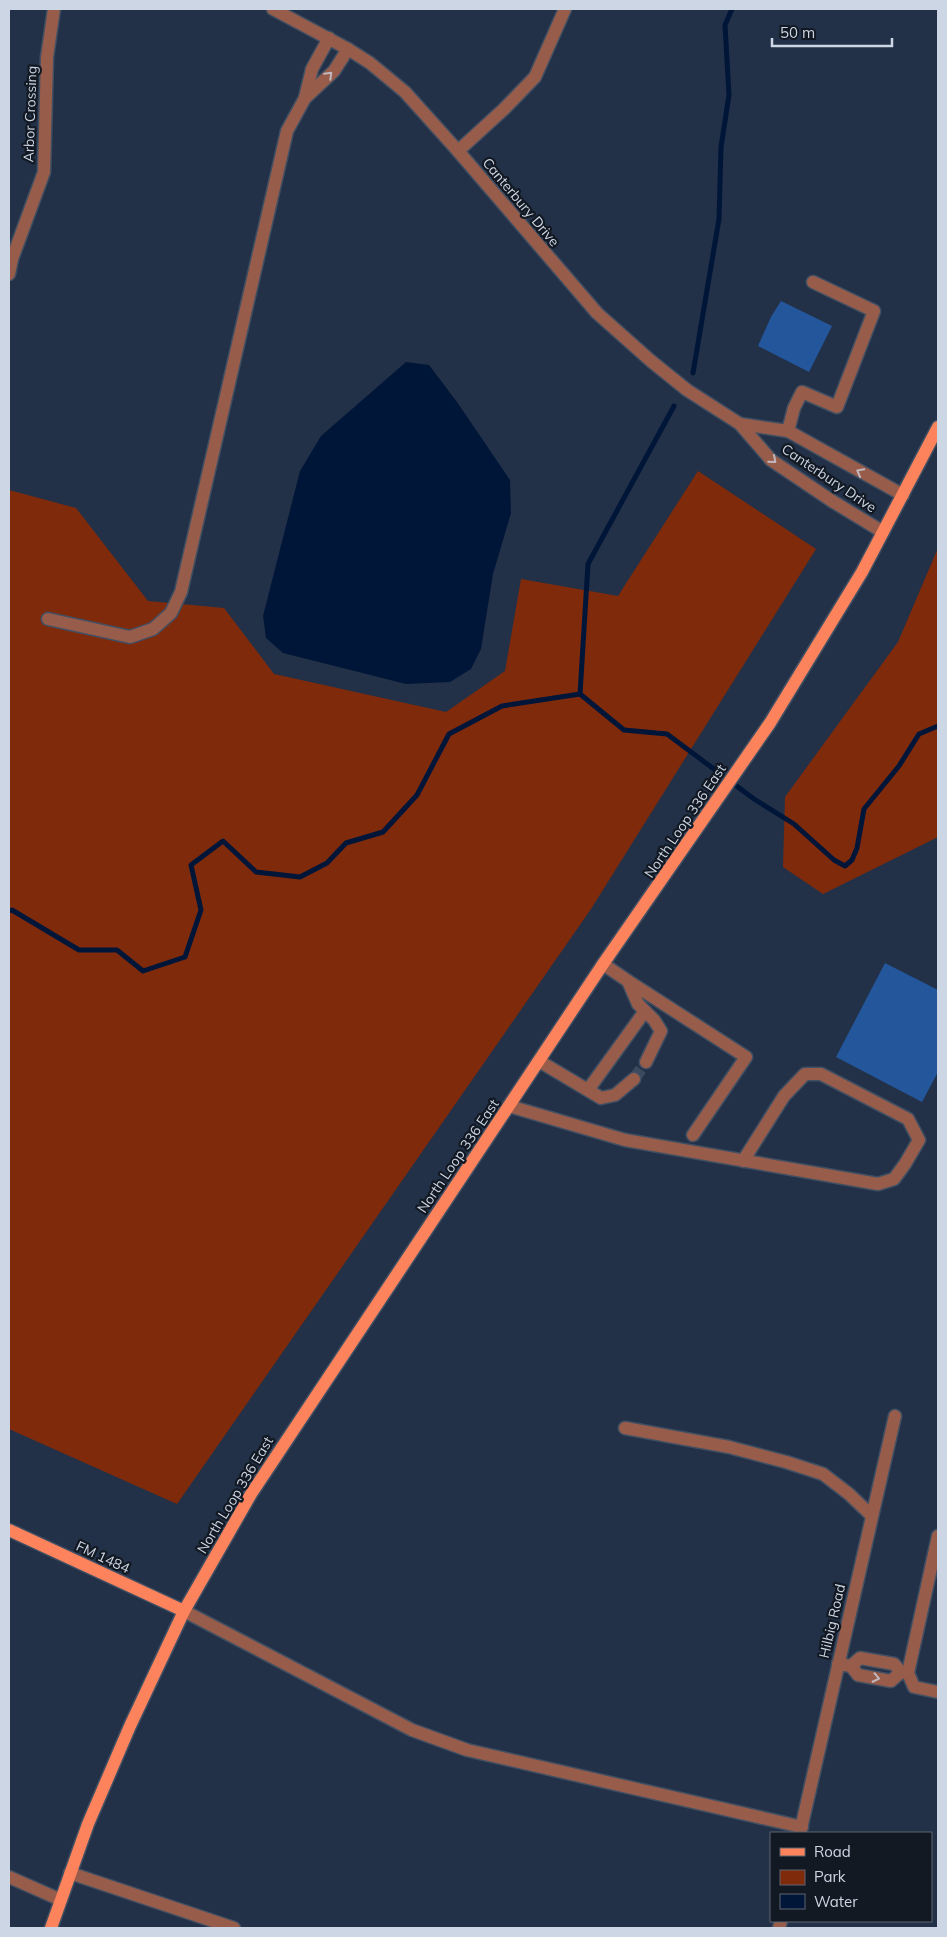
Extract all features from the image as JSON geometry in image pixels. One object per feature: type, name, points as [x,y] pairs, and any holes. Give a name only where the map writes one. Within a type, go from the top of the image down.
[{"type":"main road","name":"North Loop 336 East","points":[[51,1928],[88,1824],[130,1726],[184,1611],[250,1494],[603,964],[770,723],[862,572],[938,427]]},
{"type":"main road","name":"FM 1484","points":[[9,1530],[184,1611]]},
{"type":"street","name":"Arbor Crossing","points":[[9,274],[12,259],[44,172],[47,57],[54,9]]},
{"type":"street","name":"Canterbury Drive","points":[[273,9],[348,49],[370,63],[405,92],[458,151],[596,313],[687,390],[740,424],[771,460],[832,501],[883,532]]},
{"type":"street","points":[[458,151],[504,109],[535,77],[565,9]]},
{"type":"street","points":[[48,619],[130,637],[153,629],[171,613],[180,592],[287,131],[305,98],[312,68],[329,38]]},
{"type":"street","points":[[305,98],[334,71],[348,49]]},
{"type":"street","points":[[788,431],[794,408],[802,392],[837,407],[874,311],[813,282]]},
{"type":"street","name":"Canterbury Drive","points":[[740,424],[788,431],[903,495]]},
{"type":"street","points":[[603,964],[746,1057],[693,1135]]},
{"type":"street","points":[[628,981],[638,1004],[654,1020],[660,1031],[646,1062]]},
{"type":"street","points":[[588,1090],[645,1011]]},
{"type":"street","points":[[539,1061],[601,1098],[615,1095],[634,1079]]},
{"type":"street","points":[[509,1106],[625,1140],[743,1161],[878,1184],[894,1179],[919,1140],[908,1119],[821,1074],[805,1074],[784,1096],[743,1161]]},
{"type":"street","name":"Hilbig Road","points":[[801,1830],[895,1416]]},
{"type":"street","points":[[625,1428],[729,1447],[823,1474],[849,1494],[871,1515]]},
{"type":"street","points":[[904,1673],[938,1536]]},
{"type":"street","points":[[184,1611],[412,1730],[467,1750],[801,1830]]},
{"type":"street","points":[[838,1664],[851,1666],[860,1658],[894,1664],[904,1673],[914,1687],[938,1692]]},
{"type":"street","points":[[70,1873],[234,1928]]},
{"type":"street","points":[[9,1877],[61,1900]]},
{"type":"green space","points":[[698,471],[816,549],[591,909],[177,1504],[9,1429],[9,490],[76,508],[148,601],[224,608],[274,674],[446,712],[505,671],[521,579],[618,596]]},
{"type":"green space","points":[[938,548],[938,837],[823,894],[783,867],[785,797],[898,642]]},
{"type":"water","points":[[406,362],[429,365],[457,402],[510,480],[511,513],[493,574],[481,649],[471,669],[450,682],[406,684],[283,653],[266,638],[263,616],[300,471],[321,436]]},
{"type":"building","points":[[781,301],[832,326],[809,372],[758,346],[771,317]]},
{"type":"building","points":[[885,963],[938,990],[938,1072],[922,1102],[836,1057]]},
{"type":"waterway","points":[[693,373],[719,219],[721,147],[729,95],[725,25],[732,9]]},
{"type":"waterway","points":[[580,694],[588,564],[674,406]]},
{"type":"waterway","points":[[580,694],[624,730],[667,734],[754,799],[794,824],[834,860],[845,866],[852,860],[857,848],[864,809],[899,766],[919,734],[938,726]]},
{"type":"waterway","points":[[9,911],[12,910],[79,950],[117,950],[143,971],[185,957],[201,910],[191,865],[223,841],[256,872],[300,877],[327,863],[346,843],[383,832],[417,795],[449,734],[502,706],[580,694]]},
{"type":"tunnel","points":[[634,1079],[646,1062]]}]
